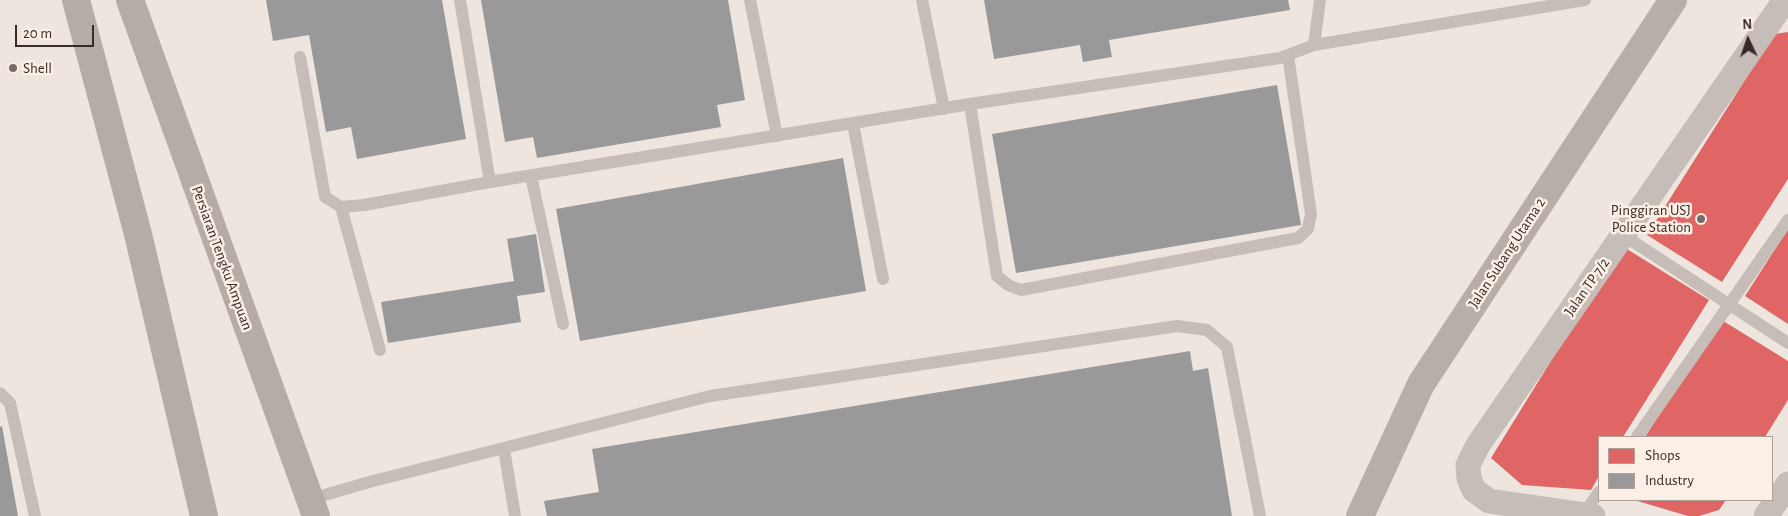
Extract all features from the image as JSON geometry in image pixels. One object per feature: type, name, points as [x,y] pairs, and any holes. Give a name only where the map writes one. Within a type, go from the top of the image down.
[{"type":"main road","name":"Persiaran Tengku Ampuan","points":[[130,0],[314,508]]},
{"type":"main road","name":"Jalan Subang Utama 2","points":[[1360,516],[1421,384],[1673,0]]},
{"type":"main road","points":[[74,3],[138,234],[199,513]]},
{"type":"street","name":"Jalan TP 7/2","points":[[1588,515],[1488,501],[1474,490],[1469,479],[1468,465],[1484,437],[1785,0]]},
{"type":"street","points":[[1766,516],[1788,484]]},
{"type":"lane","points":[[460,0],[490,182]]},
{"type":"lane","points":[[750,0],[777,136]]},
{"type":"lane","points":[[922,0],[944,109]]},
{"type":"lane","points":[[1314,45],[1320,0]]},
{"type":"lane","points":[[300,57],[325,197],[341,207],[364,205],[490,182],[970,104],[1270,59],[1288,55],[1314,45],[1585,0]]},
{"type":"lane","points":[[970,104],[997,276],[1008,284],[1022,290],[1298,238],[1308,229],[1311,214],[1288,55]]},
{"type":"lane","points":[[853,124],[883,279]]},
{"type":"lane","points":[[531,176],[563,324]]},
{"type":"lane","points":[[341,207],[380,350]]},
{"type":"lane","points":[[1638,436],[1788,220]]},
{"type":"lane","points":[[1623,235],[1788,343]]},
{"type":"lane","points":[[314,508],[504,449],[710,396],[1177,326],[1207,330],[1227,346],[1260,516]]},
{"type":"lane","points":[[0,393],[10,403],[35,516]]},
{"type":"lane","points":[[504,449],[515,516]]},
{"type":"lane","points":[[1588,515],[1598,494]]},
{"type":"building: Shops","points":[[1788,32],[1788,179],[1722,282],[1647,235],[1774,34]]},
{"type":"building: Shops","points":[[1788,229],[1788,324],[1745,296]]},
{"type":"building: Shops","points":[[1622,246],[1709,300],[1624,436],[1598,436],[1598,478],[1591,490],[1522,485],[1491,458]]},
{"type":"building: Shops","points":[[1720,319],[1788,361],[1788,400],[1766,436],[1646,436]]},
{"type":"building: Shops","points":[[1637,501],[1725,501],[1719,510],[1699,516],[1688,516]]},
{"type":"building: Industry","points":[[266,0],[442,0],[466,139],[357,159],[351,127],[326,132],[309,35],[273,41]]},
{"type":"building: Industry","points":[[481,0],[728,0],[745,100],[717,105],[721,127],[537,158],[533,137],[505,142]]},
{"type":"building: Industry","points":[[984,0],[1288,0],[1290,10],[1109,40],[1112,57],[1083,62],[1080,45],[994,59]]},
{"type":"building: Industry","points":[[1277,85],[1301,225],[1016,273],[992,134]]},
{"type":"building: Industry","points":[[843,158],[866,291],[580,341],[556,209]]},
{"type":"building: Industry","points":[[536,234],[545,292],[517,296],[521,322],[388,343],[381,302],[514,281],[507,239]]},
{"type":"building: Industry","points":[[1190,351],[1193,371],[1208,368],[1232,516],[547,516],[544,501],[599,492],[592,449]]},
{"type":"building: Industry","points":[[2,426],[18,516],[0,516],[0,427]]},
{"type":"place","name":"Shell","points":[[13,68]]},
{"type":"place","name":"Pinggiran USJ Police Station","points":[[1701,219]]}]
